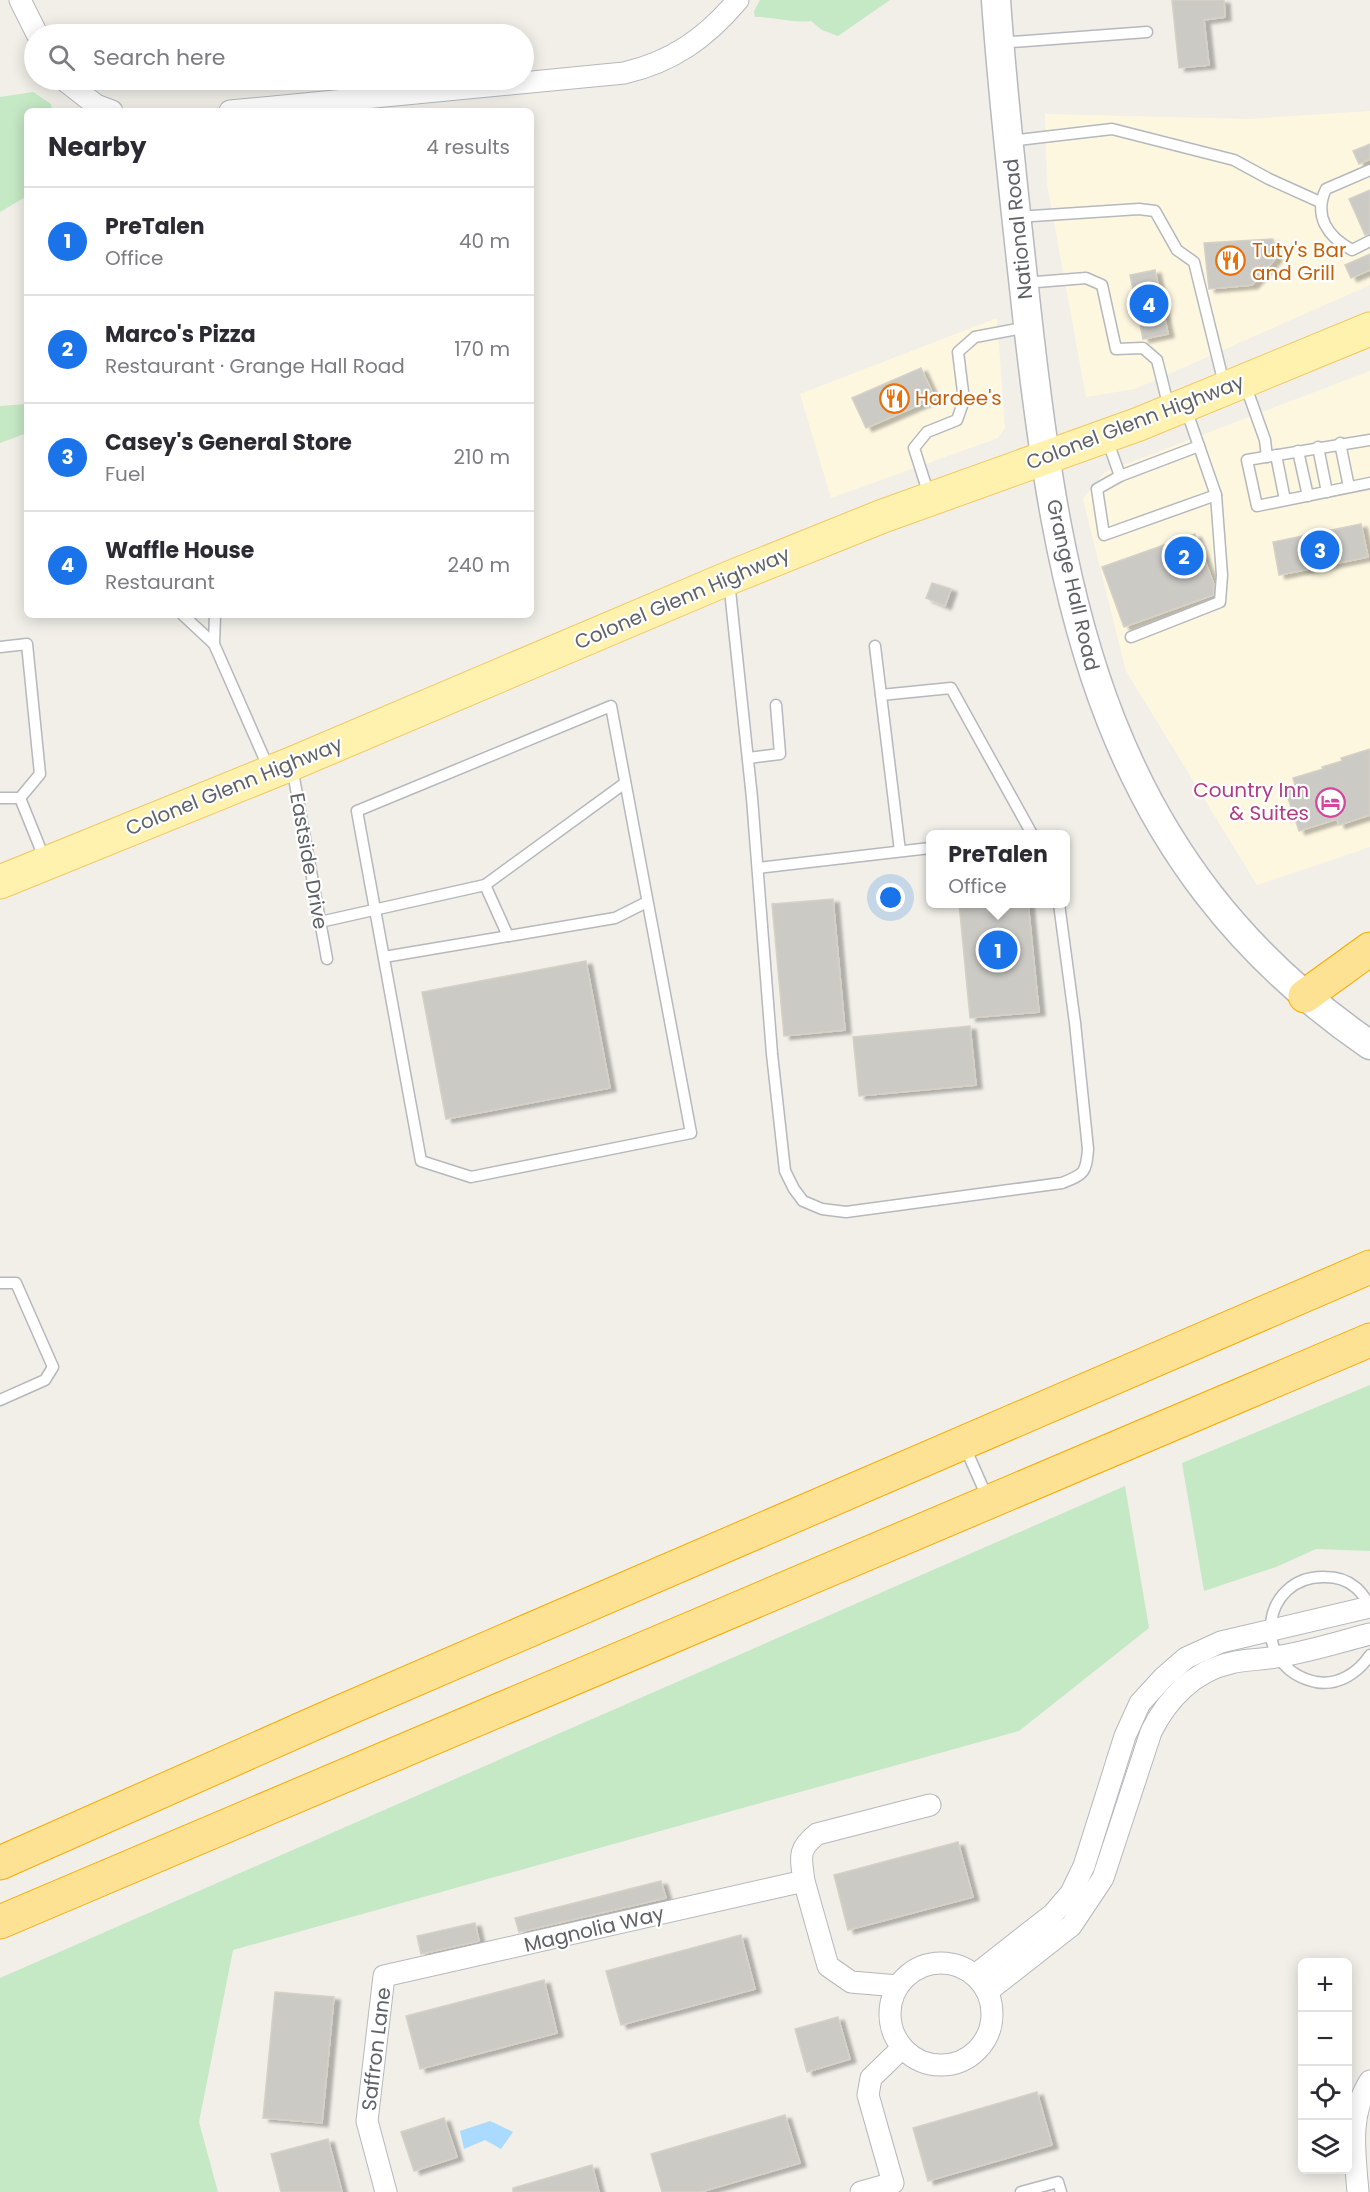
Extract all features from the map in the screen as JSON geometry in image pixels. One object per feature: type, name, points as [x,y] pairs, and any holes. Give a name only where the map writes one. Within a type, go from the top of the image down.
[{"type":"highway","points":[[1305,996],[1370,949]]},
{"type":"highway","points":[[8,1859],[340,1712],[1370,1267]]},
{"type":"highway","points":[[0,1922],[1370,1340]]},
{"type":"main road","name":"National Road","points":[[996,0],[1024,283],[1045,457]]},
{"type":"main road","name":"Colonel Glenn Highway","points":[[0,882],[281,768],[729,578],[930,499],[1106,436],[1370,329]]},
{"type":"main road","name":"Grange Hall Road","points":[[1045,457],[1086,655],[1124,758],[1166,834],[1209,897],[1253,948],[1305,996],[1370,1045]]},
{"type":"street","points":[[20,0],[32,24]]},
{"type":"street","points":[[534,82],[624,73],[648,67],[687,48],[714,26],[738,0]]},
{"type":"street","points":[[77,90],[96,105],[104,108]]},
{"type":"street","points":[[261,108],[448,90]]},
{"type":"street","points":[[975,1975],[1053,1914],[1071,1893],[1084,1866],[1125,1736],[1140,1703],[1186,1658],[1221,1642],[1370,1606]]},
{"type":"street","points":[[988,1991],[1071,1926],[1103,1878],[1151,1732],[1162,1709],[1184,1687],[1207,1671],[1231,1662],[1277,1657],[1370,1634]]},
{"type":"street","points":[[898,1986],[851,1982],[828,1966],[804,1881],[801,1854],[804,1844],[817,1834],[930,1805]]},
{"type":"street","name":"Magnolia Way","points":[[384,1976],[804,1881]]},
{"type":"street","points":[[945,1962],[966,1968],[975,1975],[988,1991],[993,2006],[990,2030],[983,2044],[971,2056],[949,2064],[930,2064],[912,2056],[903,2048],[890,2023],[891,2005],[898,1986],[911,1972],[928,1964],[945,1962]]},
{"type":"street","name":"Saffron Lane","points":[[384,1976],[368,2121],[386,2192]]},
{"type":"street","points":[[861,2192],[894,2188],[868,2095],[871,2078],[903,2048]]},
{"type":"street","points":[[1358,2192],[1354,2144],[1356,2121],[1361,2099],[1370,2082]]},
{"type":"lane","points":[[999,43],[1147,32]]},
{"type":"lane","points":[[1009,141],[1112,129],[1234,159],[1269,179],[1320,202]]},
{"type":"lane","points":[[1370,170],[1326,189],[1320,202],[1324,223],[1335,240],[1352,250],[1370,242]]},
{"type":"lane","points":[[1017,217],[1139,209],[1155,211],[1177,250],[1194,262],[1234,385],[1265,440],[1285,500]]},
{"type":"lane","points":[[1024,283],[1086,278],[1102,285],[1116,349],[1143,348],[1156,360],[1177,408],[1199,446],[1216,495],[1222,575],[1220,602],[1131,637]]},
{"type":"lane","points":[[930,499],[914,448],[927,432],[957,420],[964,400],[958,352],[975,337],[1029,327]]},
{"type":"lane","points":[[1106,436],[1120,476]]},
{"type":"lane","points":[[1370,438],[1247,460],[1257,506],[1370,483]]},
{"type":"lane","points":[[1340,443],[1348,487]]},
{"type":"lane","points":[[1199,446],[1120,476],[1097,489],[1104,535],[1216,495]]},
{"type":"lane","points":[[1318,447],[1327,492]]},
{"type":"lane","points":[[1298,451],[1308,496]]},
{"type":"lane","points":[[729,578],[758,868],[772,1054],[786,1171],[794,1190],[803,1201],[822,1209],[846,1212],[1062,1183],[1082,1175],[1086,1168],[1088,1149],[1075,1023],[1060,908]]},
{"type":"lane","points":[[186,618],[214,644]]},
{"type":"lane","points":[[214,644],[215,618]]},
{"type":"lane","points":[[0,647],[27,644],[40,774],[20,798]]},
{"type":"lane","name":"Eastside Drive","points":[[214,644],[281,768],[320,922],[327,959]]},
{"type":"lane","points":[[875,646],[900,851]]},
{"type":"lane","points":[[881,695],[951,688],[1030,830]]},
{"type":"lane","points":[[748,758],[780,754],[776,705]]},
{"type":"lane","points":[[611,706],[647,902],[691,1133],[471,1177],[421,1161],[357,811],[611,706]]},
{"type":"lane","points":[[320,922],[485,885],[624,783]]},
{"type":"lane","points":[[0,798],[20,798]]},
{"type":"lane","points":[[20,798],[46,863]]},
{"type":"lane","points":[[758,868],[926,848]]},
{"type":"lane","points":[[485,885],[508,936]]},
{"type":"lane","points":[[384,957],[615,918],[647,902]]},
{"type":"lane","points":[[0,1283],[16,1283],[53,1367],[45,1380],[0,1400]]},
{"type":"lane","points":[[963,1443],[990,1502]]},
{"type":"lane","points":[[1370,1606],[1354,1586],[1335,1577],[1305,1579],[1286,1592],[1274,1608],[1270,1629],[1277,1657],[1290,1671],[1302,1679],[1324,1683],[1348,1677],[1363,1666],[1370,1655]]},
{"type":"lane","points":[[1021,2192],[1058,2182],[1061,2192]]},
{"type":"shaded area","points":[[1370,111],[1370,285],[1135,389],[1086,397],[1047,184],[1045,114],[1249,119]]},
{"type":"shaded area","points":[[997,318],[1005,428],[998,438],[831,498],[800,394]]},
{"type":"shaded area","points":[[1370,371],[1370,847],[1257,885],[1126,671],[1083,499],[1105,472]]},
{"type":"green space","points":[[760,0],[890,0],[838,36],[822,30],[811,21],[755,17],[754,11]]},
{"type":"green space","points":[[33,92],[51,104],[52,108],[24,108],[24,198],[0,212],[0,97]]},
{"type":"green space","points":[[24,404],[24,434],[0,443],[0,406]]},
{"type":"green space","points":[[1370,1385],[1370,1551],[1316,1549],[1276,1567],[1204,1591],[1182,1463]]},
{"type":"green space","points":[[1125,1486],[1149,1628],[1019,1731],[233,1950],[199,2122],[218,2192],[0,2192],[0,1978]]},
{"type":"water","points":[[490,2121],[513,2132],[501,2149],[485,2140],[464,2149],[460,2131]]},
{"type":"building","points":[[1172,0],[1224,0],[1225,17],[1204,20],[1209,65],[1179,68]]},
{"type":"building","points":[[1370,144],[1370,159],[1359,164],[1353,151]]},
{"type":"building","points":[[1370,190],[1370,234],[1365,235],[1349,199]]},
{"type":"building","points":[[1273,239],[1276,258],[1252,285],[1209,289],[1204,243]]},
{"type":"building","points":[[1370,254],[1370,270],[1351,278],[1345,265]]},
{"type":"building","points":[[1155,270],[1168,334],[1143,339],[1130,275]]},
{"type":"building","name":"Hardee's","points":[[921,368],[935,398],[866,428],[852,398]]},
{"type":"building","points":[[1361,524],[1368,557],[1279,575],[1273,542]]},
{"type":"building","points":[[1195,534],[1214,585],[1213,595],[1124,627],[1102,567]]},
{"type":"building","points":[[932,583],[951,589],[945,606],[926,598]]},
{"type":"building","name":"Country Inn & Suites","points":[[1370,749],[1370,815],[1339,825],[1337,819],[1299,831],[1285,789],[1295,785],[1293,778],[1323,769],[1322,767],[1342,761],[1341,758]]},
{"type":"building","points":[[833,899],[845,1030],[784,1036],[772,904]]},
{"type":"building","points":[[959,908],[1029,908],[1039,1012],[970,1018]]},
{"type":"building","points":[[586,961],[610,1088],[446,1119],[422,992]]},
{"type":"building","points":[[970,1026],[976,1085],[859,1096],[853,1037]]},
{"type":"building","points":[[958,1842],[973,1897],[848,1930],[834,1875]]},
{"type":"building","points":[[661,1881],[666,1898],[519,1932],[515,1918]]},
{"type":"building","points":[[475,1923],[479,1941],[421,1954],[417,1936]]},
{"type":"building","points":[[741,1935],[755,1989],[621,2025],[606,1971]]},
{"type":"building","points":[[544,1980],[557,2033],[420,2069],[406,2016]]},
{"type":"building","points":[[275,1992],[334,1997],[322,2123],[263,2118]]},
{"type":"building","points":[[838,2017],[850,2059],[807,2072],[795,2029]]},
{"type":"building","points":[[1037,2092],[1052,2145],[928,2181],[913,2128]]},
{"type":"building","points":[[785,2115],[800,2163],[701,2192],[662,2192],[651,2154]]},
{"type":"building","points":[[444,2118],[457,2157],[414,2171],[401,2132]]},
{"type":"building","points":[[328,2139],[342,2192],[281,2192],[271,2154]]},
{"type":"building","points":[[592,2165],[599,2192],[513,2192],[513,2188]]},
{"type":"place","name":"Tuty's Bar and Grill","points":[[1231,261]]},
{"type":"place","name":"Waffle House","points":[[1149,304]]},
{"type":"place","name":"Hardee's","points":[[894,398]]},
{"type":"place","name":"Casey's General Store","points":[[1320,550]]},
{"type":"place","name":"Marco's Pizza","points":[[1184,556]]},
{"type":"place","name":"Country Inn & Suites","points":[[1330,802]]},
{"type":"place","name":"PreTalen","points":[[998,950]]}]
